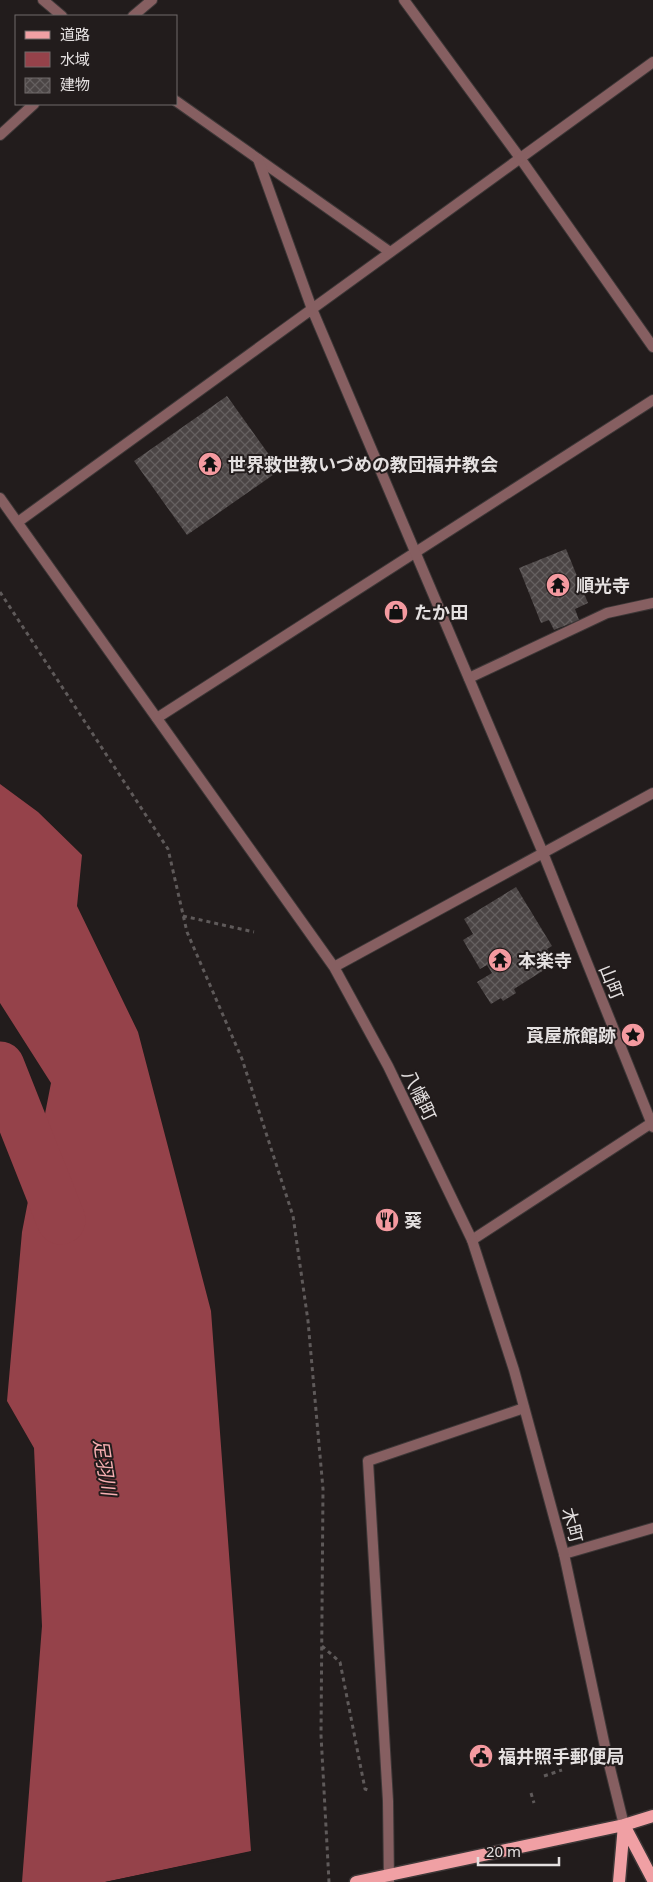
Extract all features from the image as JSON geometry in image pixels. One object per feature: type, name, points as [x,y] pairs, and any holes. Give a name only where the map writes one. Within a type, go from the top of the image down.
[{"type":"main road","points":[[356,1882],[370,1879],[389,1879],[653,1816]]},
{"type":"main road","points":[[624,1824],[653,1880]]},
{"type":"main road","points":[[619,1882],[624,1824]]},
{"type":"street","points":[[43,0],[61,15]]},
{"type":"street","points":[[134,15],[152,0]]},
{"type":"street","points":[[404,0],[520,158],[653,347]]},
{"type":"street","points":[[18,522],[653,62]]},
{"type":"street","points":[[178,102],[390,252]]},
{"type":"street","points":[[0,134],[33,105]]},
{"type":"street","name":"山町","points":[[258,159],[312,309],[543,853],[653,1124]]},
{"type":"street","points":[[157,718],[653,400]]},
{"type":"street","name":"八幡町","points":[[0,498],[334,968],[388,1066],[472,1240]]},
{"type":"street","points":[[468,678],[608,613],[653,603]]},
{"type":"street","points":[[334,968],[653,793]]},
{"type":"street","points":[[472,1240],[653,1124]]},
{"type":"street","name":"木町","points":[[472,1240],[514,1370],[564,1554],[607,1756],[624,1824]]},
{"type":"street","points":[[389,1879],[388,1801],[368,1461],[524,1408]]},
{"type":"street","points":[[564,1554],[653,1528]]},
{"type":"path","points":[[0,592],[168,849],[187,932],[242,1059],[293,1216],[308,1321],[323,1490],[321,1735],[330,1882]]},
{"type":"path","points":[[183,916],[254,932]]},
{"type":"path","points":[[322,1646],[340,1662],[365,1789],[388,1801]]},
{"type":"path","points":[[544,1776],[562,1770]]},
{"type":"path","points":[[531,1793],[534,1802]]},
{"type":"water","points":[[0,784],[38,812],[82,855],[77,906],[138,1032],[211,1311],[251,1851],[105,1882],[22,1882],[42,1626],[34,1448],[7,1401],[22,1232],[51,1083],[0,1003]]},
{"type":"pier","points":[[254,1851],[252,1854],[117,1882],[105,1882]]},
{"type":"building","points":[[227,396],[280,470],[187,535],[134,461]]},
{"type":"building","points":[[566,549],[588,603],[575,609],[579,620],[554,630],[549,620],[541,623],[519,568]]},
{"type":"building","points":[[516,887],[552,946],[547,949],[555,963],[514,989],[516,993],[503,1001],[501,998],[491,1004],[477,982],[492,973],[487,965],[480,969],[463,940],[473,934],[464,919]]},
{"type":"waterway","name":"足羽川","points":[[0,1066],[61,1220]]},
{"type":"place","name":"世界救世教いづめの教団福井教会","points":[[210,464]]},
{"type":"place","name":"順光寺","points":[[558,585]]},
{"type":"place","name":"たか田","points":[[396,612]]},
{"type":"place","name":"本楽寺","points":[[500,960]]},
{"type":"place","name":"莨屋旅館跡","points":[[633,1035]]},
{"type":"place","name":"葵","points":[[387,1220]]},
{"type":"place","name":"福井照手郵便局","points":[[481,1756]]}]
